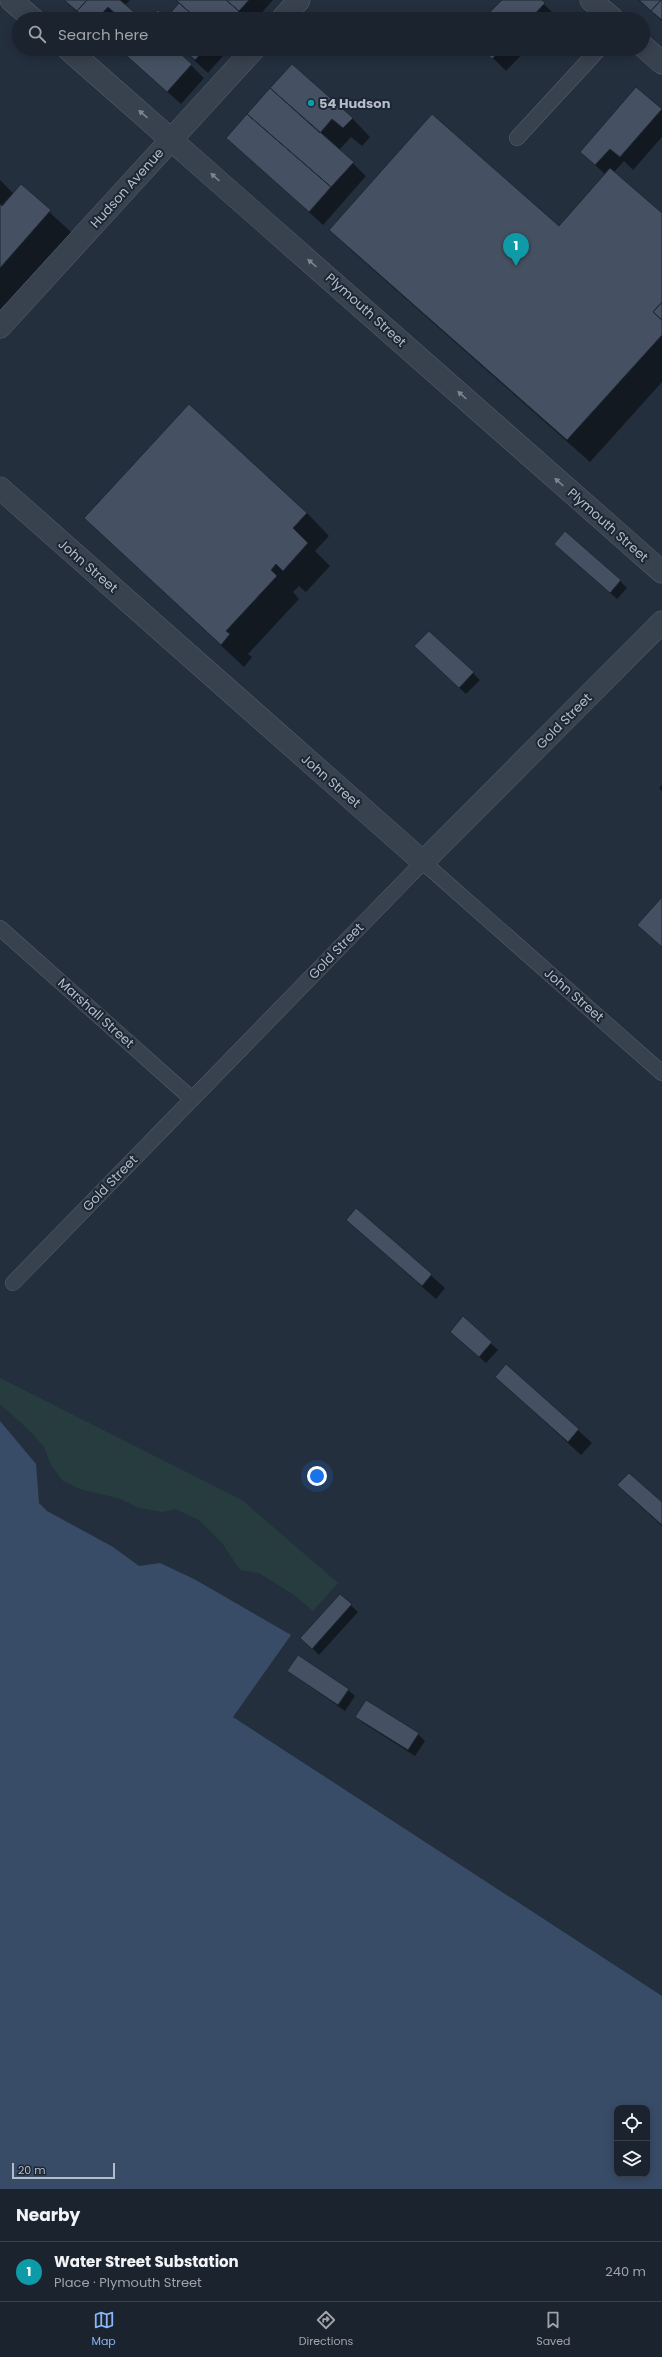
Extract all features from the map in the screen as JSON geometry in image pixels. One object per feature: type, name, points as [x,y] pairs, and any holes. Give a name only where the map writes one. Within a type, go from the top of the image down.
[{"type":"street","points":[[11,0],[25,12]]},
{"type":"street","points":[[288,12],[299,0]]},
{"type":"street","points":[[591,0],[605,12]]},
{"type":"street","points":[[650,52],[662,63]]},
{"type":"street","name":"Plymouth Street","points":[[76,56],[662,572]]},
{"type":"street","name":"Hudson Avenue","points":[[0,327],[248,56]]},
{"type":"street","name":"John Street","points":[[0,488],[423,862]]},
{"type":"street","name":"Gold Street","points":[[423,862],[662,622]]},
{"type":"lane","points":[[517,138],[592,56]]},
{"type":"lane","name":"John Street","points":[[423,862],[662,1073]]},
{"type":"lane","name":"Gold Street","points":[[13,1283],[423,862]]},
{"type":"lane","name":"Marshall Street","points":[[0,928],[192,1099]]},
{"type":"green space","points":[[0,1378],[242,1500],[338,1583],[313,1611],[294,1595],[259,1573],[240,1570],[222,1543],[199,1520],[175,1509],[163,1512],[139,1508],[121,1499],[80,1489],[63,1481],[51,1465],[44,1447],[30,1431],[0,1404]]},
{"type":"water","points":[[0,1421],[36,1464],[39,1503],[47,1511],[113,1547],[139,1566],[160,1563],[194,1579],[291,1635],[233,1717],[662,1996],[662,2189],[0,2189]]},
{"type":"building","points":[[64,0],[87,0],[77,11]]},
{"type":"building","points":[[87,0],[120,0],[134,12],[114,12],[108,7],[103,12],[77,11]]},
{"type":"building","points":[[176,0],[226,0],[239,11],[238,12],[189,12]]},
{"type":"building","points":[[226,0],[249,0],[239,11]]},
{"type":"building","points":[[502,0],[542,0],[545,3],[537,12],[490,12]]},
{"type":"building","points":[[639,0],[661,0],[651,11]]},
{"type":"building","points":[[662,0],[662,20],[651,11]]},
{"type":"building","points":[[179,3],[189,12],[171,12]]},
{"type":"building","points":[[127,56],[183,56],[192,64],[167,92]]},
{"type":"building","points":[[190,56],[199,56],[195,60]]},
{"type":"building","name":"54 Hudson","points":[[292,64],[353,118],[343,128],[332,119],[320,133],[270,88]]},
{"type":"building","points":[[636,87],[662,109],[620,157],[610,149],[595,165],[580,152]]},
{"type":"building","points":[[270,88],[354,162],[331,187],[247,114]]},
{"type":"building","points":[[247,114],[331,187],[309,212],[226,138]]},
{"type":"building","points":[[432,114],[559,226],[610,168],[662,213],[662,302],[653,312],[662,320],[662,335],[567,440],[329,230]]},
{"type":"building","points":[[21,184],[51,210],[0,268],[0,204],[2,206]]},
{"type":"building","points":[[662,302],[662,320],[653,312]]},
{"type":"building","points":[[189,404],[307,513],[293,528],[308,543],[283,571],[276,564],[271,570],[277,576],[226,631],[230,634],[221,645],[84,518]]},
{"type":"building","points":[[565,531],[621,580],[610,593],[554,544]]},
{"type":"building","points":[[429,631],[474,672],[459,688],[414,646]]},
{"type":"building","points":[[662,897],[662,947],[637,925]]},
{"type":"building","points":[[356,1208],[432,1274],[422,1286],[346,1220]]},
{"type":"building","points":[[463,1316],[492,1342],[479,1357],[450,1332]]},
{"type":"building","points":[[506,1364],[579,1429],[568,1442],[495,1377]]},
{"type":"building","points":[[629,1473],[662,1502],[662,1525],[617,1485]]},
{"type":"building","points":[[340,1594],[352,1604],[312,1649],[300,1638]]},
{"type":"building","points":[[298,1655],[349,1689],[338,1705],[287,1671]]},
{"type":"building","points":[[366,1700],[419,1733],[408,1750],[355,1717]]},
{"type":"place","name":"54 Hudson","points":[[311,103]]},
{"type":"place","name":"Water Street Substation","points":[[516,266]]}]
